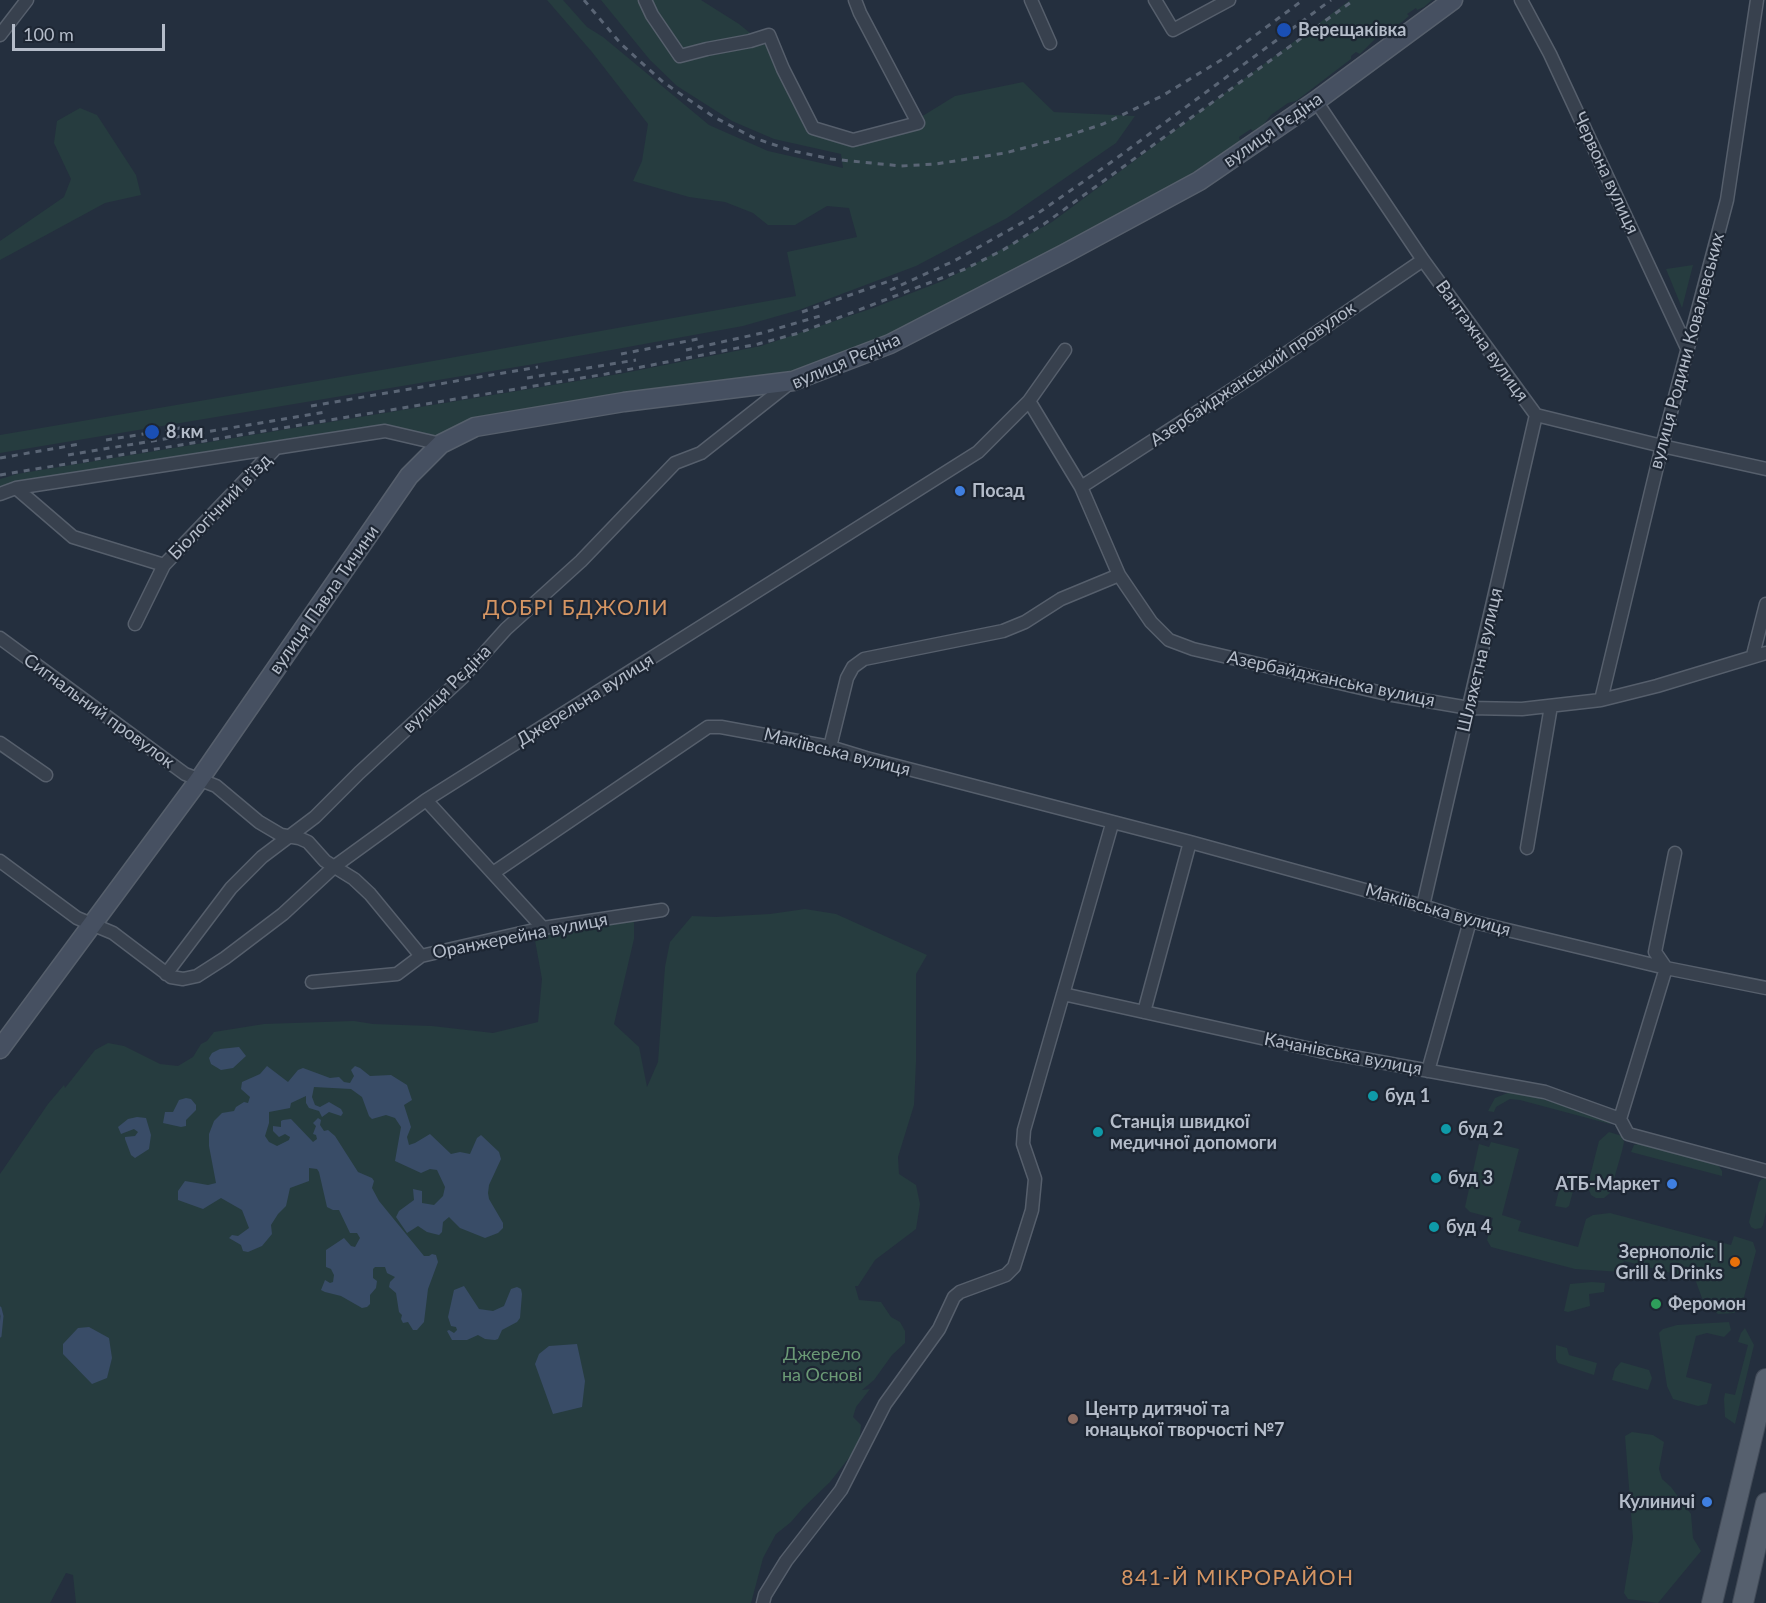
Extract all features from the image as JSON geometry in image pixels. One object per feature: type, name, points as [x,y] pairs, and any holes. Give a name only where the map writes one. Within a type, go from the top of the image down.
[{"type":"main road","name":"вулиця Рєдіна","points":[[793,381],[891,344],[1199,181],[1316,101],[1453,0]]},
{"type":"main road","name":"вулиця Павла Тичини","points":[[0,1049],[200,780],[410,476],[441,444],[475,427],[624,402],[793,381]]},
{"type":"main road","points":[[1712,1603],[1766,1379]]},
{"type":"main road","points":[[1743,1603],[1766,1503]]},
{"type":"street","points":[[0,35],[27,0]]},
{"type":"street","points":[[645,0],[652,15],[680,56],[769,35],[783,69],[813,128],[853,140],[918,123],[855,0]]},
{"type":"street","points":[[1031,0],[1050,43]]},
{"type":"street","points":[[1155,0],[1173,30],[1230,0]]},
{"type":"street","name":"Червона вулиця","points":[[1521,0],[1550,54],[1687,348]]},
{"type":"street","name":"вулиця Родини Ковалевських","points":[[1601,700],[1662,446],[1726,200],[1757,0]]},
{"type":"street","name":"Вантажна вулиця","points":[[1316,101],[1423,260],[1536,415],[1766,469]]},
{"type":"street","name":"Азербайджанський провулок","points":[[1081,487],[1253,376],[1423,260]]},
{"type":"street","name":"Джерельна вулиця","points":[[166,974],[183,979],[196,976],[225,958],[283,914],[335,866],[426,800],[978,452],[1029,401],[1065,350]]},
{"type":"street","name":"вулиця Рєдіна","points":[[166,974],[231,888],[262,857],[315,817],[463,677],[506,629],[581,561],[675,463],[701,453],[793,381]]},
{"type":"street","name":"Азербайджанська вулиця","points":[[1029,401],[1081,487],[1119,575],[1151,622],[1169,640],[1192,649],[1387,694],[1469,708],[1522,709],[1601,700],[1657,686],[1766,652]]},
{"type":"street","name":"Шляхетна вулиця","points":[[1423,906],[1536,415]]},
{"type":"street","points":[[0,494],[16,488],[385,431],[441,444]]},
{"type":"street","name":"Біологічний в’їзд","points":[[135,624],[164,565],[275,449]]},
{"type":"street","name":"Біологічний в’їзд","points":[[16,488],[73,537],[164,565]]},
{"type":"street","points":[[830,747],[847,678],[853,666],[864,658],[1003,631],[1025,622],[1061,599],[1119,575]]},
{"type":"street","points":[[1753,656],[1766,604]]},
{"type":"street","name":"Сигнальний провулок","points":[[0,638],[185,774],[216,786],[259,822],[281,835],[308,842],[325,861],[354,879],[370,894],[422,956]]},
{"type":"street","points":[[1527,848],[1551,706]]},
{"type":"street","name":"Макіївська вулиця","points":[[493,873],[708,727],[721,727],[777,735],[830,747],[1112,824],[1190,842],[1470,921],[1666,968],[1766,988]]},
{"type":"street","points":[[0,743],[46,775]]},
{"type":"street","points":[[426,800],[543,928]]},
{"type":"street","points":[[763,1603],[765,1595],[786,1561],[841,1490],[885,1404],[939,1329],[954,1297],[960,1292],[1006,1275],[1014,1267],[1032,1210],[1035,1179],[1023,1144],[1024,1130],[1112,824]]},
{"type":"street","points":[[1144,1012],[1190,842]]},
{"type":"street","points":[[1620,1119],[1666,968],[1655,952],[1675,853]]},
{"type":"street","points":[[0,861],[77,918],[113,933],[166,974]]},
{"type":"street","name":"Оранжерейна вулиця","points":[[312,982],[397,974],[422,956],[543,928],[662,910]]},
{"type":"street","points":[[1428,1071],[1470,921]]},
{"type":"street","name":"Качанівська вулиця","points":[[1064,994],[1320,1051],[1545,1092],[1620,1119],[1628,1134],[1766,1171]]},
{"type":"green space","points":[[547,0],[563,0],[587,27],[603,37],[709,125],[768,151],[843,168],[841,154],[774,139],[732,121],[677,86],[650,60],[601,0],[701,0],[739,24],[771,50],[788,92],[813,128],[838,135],[890,131],[921,117],[955,96],[1023,82],[1054,112],[1135,116],[1116,143],[1007,218],[916,266],[799,310],[743,326],[540,363],[0,453],[0,435],[796,296],[787,252],[857,237],[849,208],[827,206],[795,225],[768,225],[753,213],[725,202],[689,197],[633,181],[642,161],[648,124],[592,52]]},
{"type":"green space","points":[[1350,0],[1432,0],[1424,7],[1417,10],[1416,8],[1407,14],[1409,16],[1402,22],[1378,36],[1360,54],[1356,52],[1351,59],[1296,101],[1288,103],[1271,115],[1263,125],[1239,137],[1240,141],[1167,190],[1141,201],[930,317],[793,377],[475,427],[441,444],[385,431],[0,496],[0,479],[17,474],[619,374],[761,346],[873,308],[945,280],[1052,222]]},
{"type":"green space","points":[[80,108],[97,115],[136,175],[141,195],[105,203],[0,260],[0,241],[64,197],[71,179],[54,143],[57,121]]},
{"type":"green space","points":[[1693,265],[1682,308],[1666,269]]},
{"type":"green space","name":"Джерело на Основі","points":[[805,909],[836,914],[927,955],[916,974],[914,1105],[898,1157],[899,1174],[916,1185],[920,1204],[916,1229],[875,1260],[858,1286],[855,1286],[859,1300],[881,1302],[891,1317],[900,1322],[905,1331],[905,1343],[892,1355],[874,1380],[862,1390],[870,1389],[856,1407],[853,1417],[861,1425],[859,1445],[830,1482],[776,1534],[763,1558],[751,1603],[76,1603],[73,1575],[66,1573],[50,1603],[0,1603],[0,1174],[48,1104],[64,1085],[65,1088],[95,1050],[108,1043],[124,1046],[160,1064],[178,1066],[193,1057],[201,1044],[207,1041],[214,1032],[264,1024],[354,1021],[493,1033],[538,1022],[542,979],[534,935],[634,914],[634,939],[614,1024],[639,1047],[647,1087],[658,1062],[665,967],[670,942],[692,916],[770,914]]},
{"type":"green space","points":[[1510,1092],[1536,1097],[1611,1121],[1610,1124],[1510,1099],[1496,1107],[1494,1112],[1488,1111],[1495,1098]]},
{"type":"green space","points":[[1609,1132],[1622,1136],[1624,1142],[1610,1193],[1604,1198],[1596,1198],[1591,1195],[1588,1188],[1589,1180],[1599,1141]]},
{"type":"green space","points":[[1491,1142],[1519,1149],[1502,1215],[1521,1221],[1518,1231],[1578,1247],[1586,1219],[1593,1215],[1610,1213],[1731,1245],[1734,1236],[1753,1242],[1756,1251],[1743,1301],[1738,1310],[1734,1313],[1718,1314],[1702,1298],[1695,1279],[1624,1261],[1621,1272],[1575,1269],[1491,1247],[1487,1240],[1493,1218],[1470,1212],[1465,1207],[1479,1144],[1489,1147]]},
{"type":"green space","points":[[1642,1143],[1717,1163],[1722,1176],[1631,1152],[1634,1145]]},
{"type":"green space","points":[[1569,1172],[1577,1176],[1569,1206],[1566,1208],[1555,1206],[1563,1176],[1568,1177]]},
{"type":"green space","points":[[1766,1178],[1766,1212],[1763,1225],[1755,1229],[1749,1222],[1759,1182]]},
{"type":"green space","points":[[1605,1283],[1604,1292],[1589,1294],[1590,1306],[1564,1311],[1570,1284]]},
{"type":"green space","points":[[1729,1322],[1731,1330],[1724,1337],[1707,1333],[1696,1336],[1686,1377],[1712,1384],[1707,1404],[1698,1406],[1673,1399],[1667,1386],[1659,1333],[1663,1329],[1677,1325]]},
{"type":"green space","points":[[1745,1328],[1754,1345],[1735,1424],[1725,1417],[1724,1399],[1725,1393],[1735,1395],[1748,1345],[1738,1342]]},
{"type":"green space","points":[[1556,1345],[1567,1348],[1569,1355],[1597,1363],[1594,1375],[1558,1363]]},
{"type":"green space","points":[[1621,1362],[1649,1370],[1652,1378],[1648,1390],[1612,1380],[1615,1369]]},
{"type":"green space","points":[[1632,1432],[1653,1435],[1664,1442],[1659,1469],[1662,1479],[1671,1487],[1691,1514],[1693,1538],[1701,1551],[1658,1603],[1628,1599],[1624,1593],[1633,1538],[1625,1436]]},
{"type":"water","points":[[239,1047],[246,1056],[233,1068],[221,1070],[211,1064],[209,1058],[212,1053],[220,1049]]},
{"type":"water","points":[[267,1066],[288,1082],[298,1070],[303,1068],[330,1078],[339,1077],[344,1082],[350,1083],[354,1076],[351,1070],[355,1066],[370,1076],[391,1075],[407,1085],[412,1100],[404,1105],[411,1127],[407,1137],[409,1145],[430,1134],[451,1154],[460,1152],[470,1154],[477,1138],[481,1135],[499,1152],[501,1159],[489,1185],[488,1193],[503,1223],[503,1228],[498,1233],[485,1238],[460,1228],[449,1217],[443,1222],[442,1232],[439,1235],[427,1232],[418,1226],[407,1233],[396,1217],[399,1211],[414,1200],[413,1189],[422,1191],[422,1203],[434,1205],[443,1196],[445,1187],[437,1170],[430,1169],[421,1173],[395,1161],[401,1127],[395,1118],[386,1115],[372,1119],[362,1097],[351,1089],[314,1087],[312,1097],[315,1105],[320,1107],[329,1102],[341,1109],[343,1113],[341,1116],[329,1112],[322,1117],[319,1111],[309,1108],[306,1096],[291,1103],[290,1108],[269,1112],[269,1123],[265,1136],[269,1142],[277,1146],[289,1140],[290,1137],[285,1134],[279,1137],[273,1131],[273,1126],[281,1127],[281,1121],[291,1119],[313,1142],[317,1139],[313,1134],[316,1126],[313,1123],[318,1118],[321,1120],[320,1125],[324,1131],[328,1130],[335,1136],[358,1172],[372,1178],[374,1181],[372,1188],[379,1201],[424,1256],[436,1255],[438,1262],[428,1289],[424,1322],[417,1330],[413,1330],[408,1322],[403,1323],[396,1293],[389,1287],[395,1277],[387,1273],[385,1267],[373,1269],[373,1278],[377,1281],[376,1288],[370,1295],[370,1304],[367,1307],[362,1308],[341,1296],[321,1290],[325,1280],[333,1282],[334,1275],[331,1269],[326,1267],[326,1250],[344,1238],[355,1247],[360,1238],[357,1233],[350,1233],[339,1210],[327,1207],[317,1169],[309,1168],[309,1181],[290,1188],[286,1206],[271,1225],[272,1234],[262,1246],[248,1252],[243,1251],[241,1245],[229,1238],[232,1235],[238,1236],[249,1228],[242,1210],[221,1198],[203,1209],[178,1200],[178,1191],[185,1181],[208,1185],[216,1183],[209,1146],[209,1134],[214,1121],[222,1113],[234,1111],[244,1102],[248,1103],[250,1097],[241,1089],[242,1082],[260,1074]]},
{"type":"water","points":[[191,1099],[196,1105],[196,1110],[186,1120],[186,1126],[163,1123],[165,1112],[173,1112],[179,1100]]},
{"type":"water","points":[[146,1118],[151,1135],[149,1149],[135,1158],[131,1155],[125,1137],[135,1136],[138,1132],[134,1129],[121,1134],[118,1127],[128,1119]]},
{"type":"water","points":[[464,1286],[479,1309],[493,1311],[504,1306],[511,1289],[517,1287],[521,1289],[520,1318],[502,1330],[498,1339],[495,1340],[485,1339],[478,1335],[467,1340],[452,1340],[447,1331],[454,1333],[457,1330],[456,1327],[451,1326],[448,1317],[454,1290]]},
{"type":"water","points":[[89,1327],[109,1338],[112,1358],[107,1378],[92,1384],[63,1354],[63,1344],[78,1328]]},
{"type":"water","points":[[577,1344],[585,1381],[582,1407],[553,1414],[535,1364],[539,1354],[549,1346]]},
{"type":"waterway","points":[[0,1308],[2,1316],[0,1336]]},
{"type":"railway","points":[[584,0],[621,44],[663,82],[714,117],[754,138],[793,151],[831,159],[901,166],[936,164],[1005,153],[1103,124],[1162,96],[1226,57],[1303,0]]},
{"type":"railway","points":[[890,290],[954,261],[1034,216],[1110,163],[1331,0]]},
{"type":"railway","points":[[0,475],[606,374],[758,344],[799,333],[965,269],[1003,250],[1044,224],[1354,0]]},
{"type":"railway","points":[[802,312],[898,278]]},
{"type":"railway","points":[[686,350],[762,333],[820,316]]},
{"type":"railway","points":[[621,354],[698,339]]},
{"type":"railway","points":[[527,378],[636,360]]},
{"type":"railway","points":[[311,406],[538,367]]},
{"type":"railway","points":[[68,455],[326,412]]},
{"type":"railway","points":[[106,440],[186,427]]},
{"type":"railway","points":[[0,458],[80,444]]},
{"type":"place","name":"Верещаківка","points":[[1284,30]]},
{"type":"place","name":"8 км","points":[[152,432]]},
{"type":"place","name":"Посад","points":[[960,491]]},
{"type":"place","name":"буд 1","points":[[1373,1096]]},
{"type":"place","name":"буд 2","points":[[1446,1129]]},
{"type":"place","name":"Станція швидкої медичної допомоги","points":[[1098,1132]]},
{"type":"place","name":"буд 3","points":[[1436,1178]]},
{"type":"place","name":"АТБ-Маркет","points":[[1672,1184]]},
{"type":"place","name":"буд 4","points":[[1434,1227]]},
{"type":"place","name":"Зернополіс | Grill & Drinks","points":[[1735,1262]]},
{"type":"place","name":"Феромон","points":[[1656,1304]]},
{"type":"place","name":"Центр дитячої та юнацької творчості №7","points":[[1073,1419]]},
{"type":"place","name":"Кулиничі","points":[[1707,1502]]},
{"type":"district","name":"ДОБРІ БДЖОЛИ","points":[[576,608]]},
{"type":"district","name":"841-Й МІКРОРАЙОН","points":[[1238,1578]]}]
